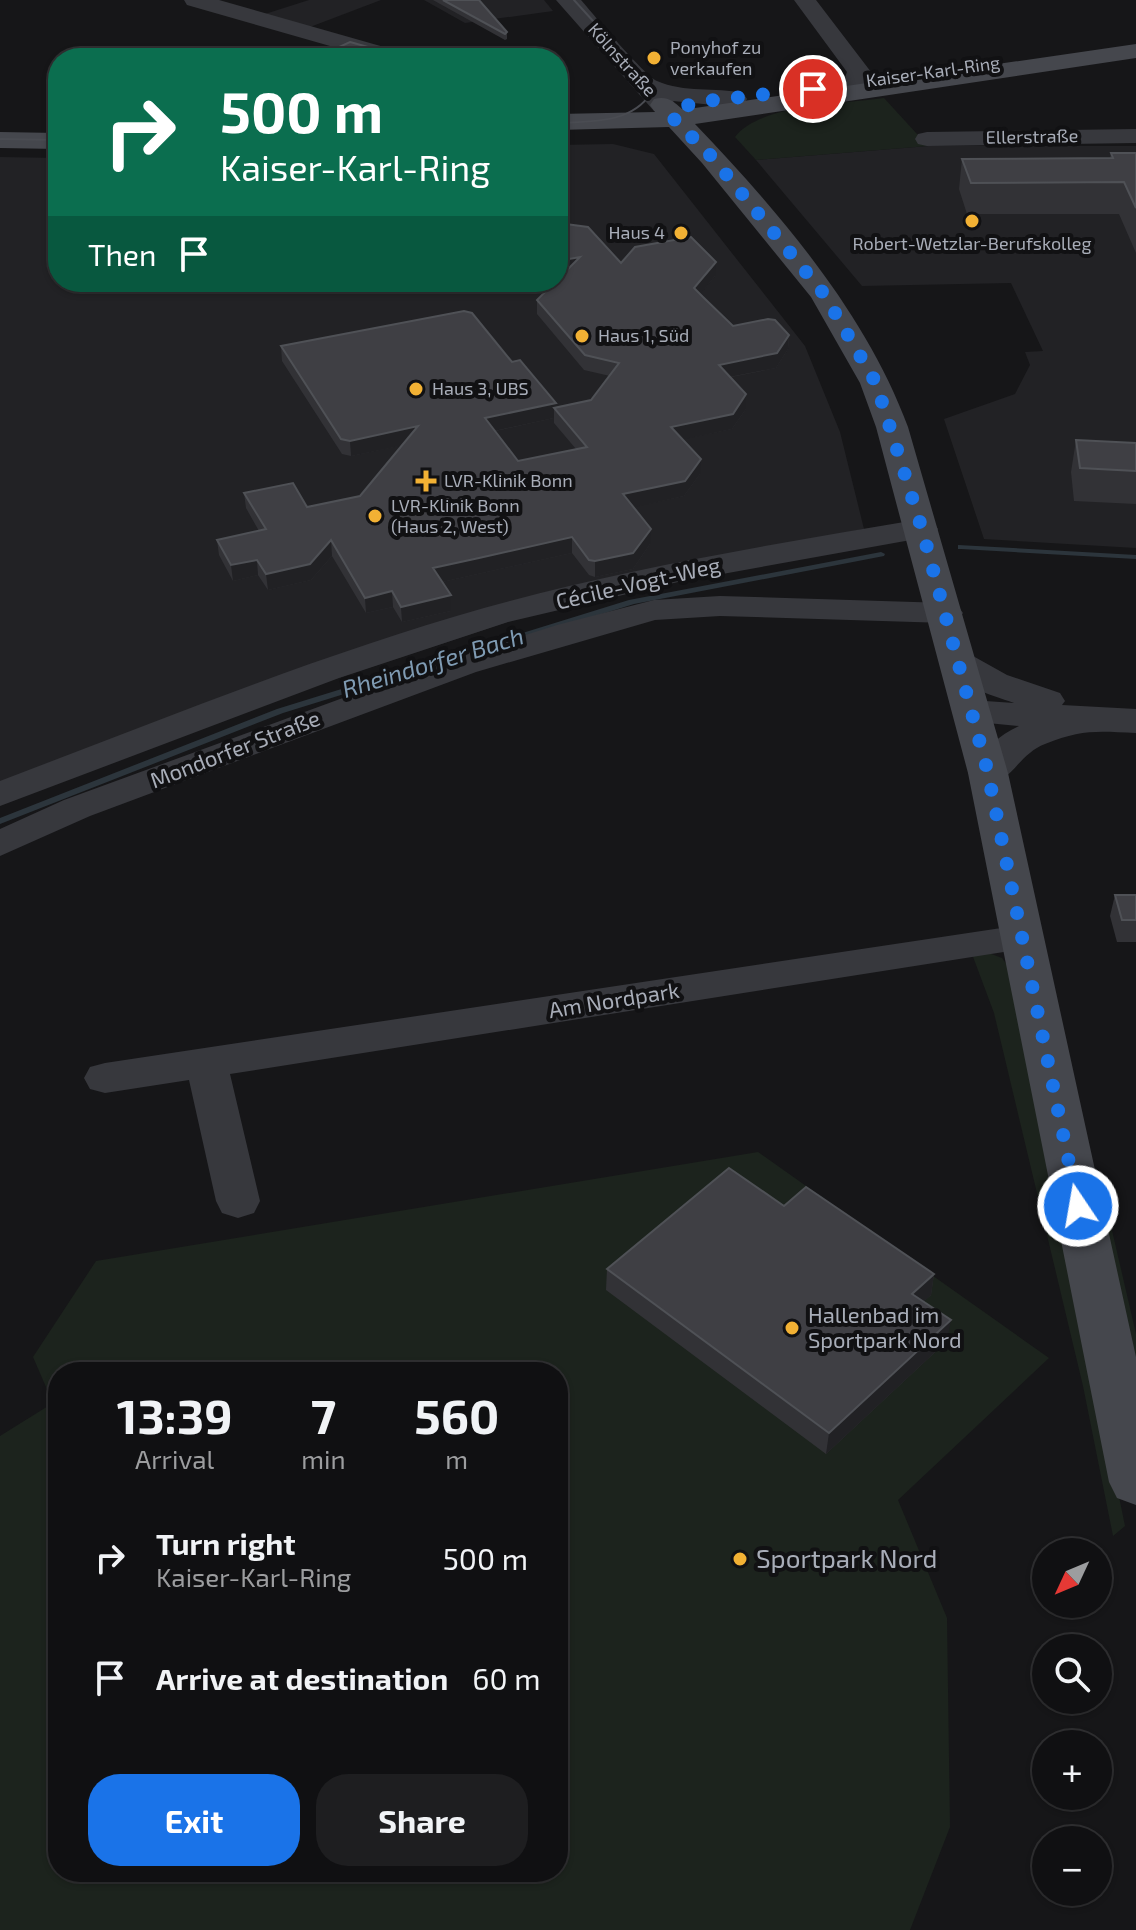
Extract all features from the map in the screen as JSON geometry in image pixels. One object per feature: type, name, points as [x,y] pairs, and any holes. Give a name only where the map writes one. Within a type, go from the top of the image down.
[{"type":"main road","name":"Kaiser-Karl-Ring","points":[[659,110],[675,110],[697,102],[734,105],[855,83],[1136,41]]},
{"type":"main road","name":"Kaiser-Karl-Ring","points":[[568,121],[734,105],[1136,51]]},
{"type":"main road","points":[[587,120],[708,152],[712,133],[734,105]]},
{"type":"main road","name":"Kölnstraße","points":[[659,110],[708,152],[824,294],[857,347],[886,412],[946,613],[988,773],[1136,1482]]},
{"type":"main road","points":[[0,140],[48,141]]},
{"type":"street","points":[[195,0],[362,48]]},
{"type":"street","name":"Kölnstraße","points":[[568,0],[659,110]]},
{"type":"street","points":[[805,0],[859,72],[855,83]]},
{"type":"street","points":[[659,110],[680,95],[734,105]]},
{"type":"street","name":"Ellerstraße","points":[[927,139],[1136,136]]},
{"type":"street","name":"Cécile-Vogt-Weg","points":[[0,794],[250,699],[439,633],[754,556],[922,529]]},
{"type":"street","name":"Mondorfer Straße","points":[[0,844],[91,803],[450,670],[569,632],[654,610],[720,606],[946,613]]},
{"type":"street","points":[[960,664],[1010,689],[1094,717]]},
{"type":"street","points":[[971,712],[1136,721]]},
{"type":"street","points":[[988,773],[1001,754],[1020,739],[1094,717]]},
{"type":"street","name":"Am Nordpark","points":[[105,1078],[1021,938]]},
{"type":"street","points":[[206,1063],[238,1201]]},
{"type":"shaded area","points":[[309,0],[381,0],[310,27],[265,14]]},
{"type":"shaded area","points":[[424,0],[544,0],[553,11],[465,23]]},
{"type":"shaded area","points":[[884,98],[928,146],[756,160],[735,137],[747,126],[782,112]]},
{"type":"shaded area","name":"LVR-Klinik Bonn","points":[[613,144],[654,154],[805,346],[840,432],[864,529],[686,563],[0,790],[0,157],[48,158],[48,292],[568,292],[568,145]]},
{"type":"shaded area","name":"Robert-Wetzlar-Berufskolleg","points":[[928,146],[1136,146],[1136,548],[984,539],[944,419],[1015,394],[1030,365],[1025,352],[1043,351],[1011,283],[862,286],[756,160]]},
{"type":"shaded area","points":[[986,952],[1002,958],[1012,972],[1125,1526],[1113,1536],[1083,1386],[994,1013],[972,954]]},
{"type":"shaded area","name":"Sportpark Nord","points":[[758,1152],[1049,1358],[898,1500],[947,1618],[950,1827],[910,1930],[0,1930],[0,1436],[48,1406],[48,1882],[568,1882],[568,1362],[48,1362],[48,1392],[33,1357],[96,1261]]},
{"type":"shaded area","points":[[1102,1212],[1108,1213],[1136,1334],[1136,1362]]},
{"type":"building","points":[[443,0],[479,0],[507,32],[505,34]]},
{"type":"building","points":[[350,42],[372,48],[337,48]]},
{"type":"building","points":[[1111,153],[1136,153],[1136,208],[1124,182],[971,183],[962,159],[1113,158]]},
{"type":"building","points":[[568,224],[588,227],[621,263],[635,247],[691,237],[716,262],[694,288],[703,297],[733,326],[775,320],[789,335],[777,353],[719,365],[746,394],[733,414],[671,427],[701,459],[685,481],[623,494],[651,529],[633,553],[589,560],[572,537],[433,568],[451,595],[401,607],[392,591],[365,598],[331,540],[310,564],[266,574],[257,560],[231,565],[217,540],[266,529],[244,493],[293,483],[307,507],[360,496],[418,426],[350,441],[341,439],[281,346],[464,311],[472,313],[512,362],[520,360],[556,403],[485,418],[518,461],[587,447],[554,408],[591,400],[619,363],[585,355],[537,300],[545,292],[568,292],[568,269],[580,257],[568,259]]},
{"type":"building","points":[[1076,440],[1136,443],[1136,471],[1080,468]]},
{"type":"building","points":[[1115,895],[1136,895],[1136,920],[1122,920]]},
{"type":"building","name":"Hallenbad im Sportpark Nord","points":[[729,1168],[784,1206],[806,1187],[934,1274],[912,1294],[951,1320],[829,1433],[607,1269]]},
{"type":"waterway","name":"Rheindorfer Bach","points":[[961,547],[1136,557]]},
{"type":"waterway","name":"Rheindorfer Bach","points":[[0,821],[280,711],[632,602],[881,554]]},
{"type":"tram line","points":[[568,122],[621,116],[643,103],[651,93],[644,77],[574,0]]},
{"type":"tram line","points":[[0,139],[48,140]]},
{"type":"place","name":"Ponyhof zu verkaufen","points":[[654,58]]},
{"type":"place","name":"Robert-Wetzlar-Berufskolleg","points":[[972,221]]},
{"type":"place","name":"Haus 4","points":[[681,233]]},
{"type":"place","name":"Haus 1, Süd","points":[[582,336]]},
{"type":"place","name":"Haus 3, UBS","points":[[416,389]]},
{"type":"place","name":"LVR-Klinik Bonn","points":[[426,481]]},
{"type":"place","name":"LVR-Klinik Bonn (Haus 2, West)","points":[[375,516]]},
{"type":"place","name":"Hallenbad im Sportpark Nord","points":[[792,1328]]},
{"type":"place","name":"Sportpark Nord","points":[[740,1559]]},
{"type":"route","points":[[813,89],[697,102],[675,110],[672,117],[712,157],[824,294],[876,383],[922,529],[987,769],[1078,1206]]}]
